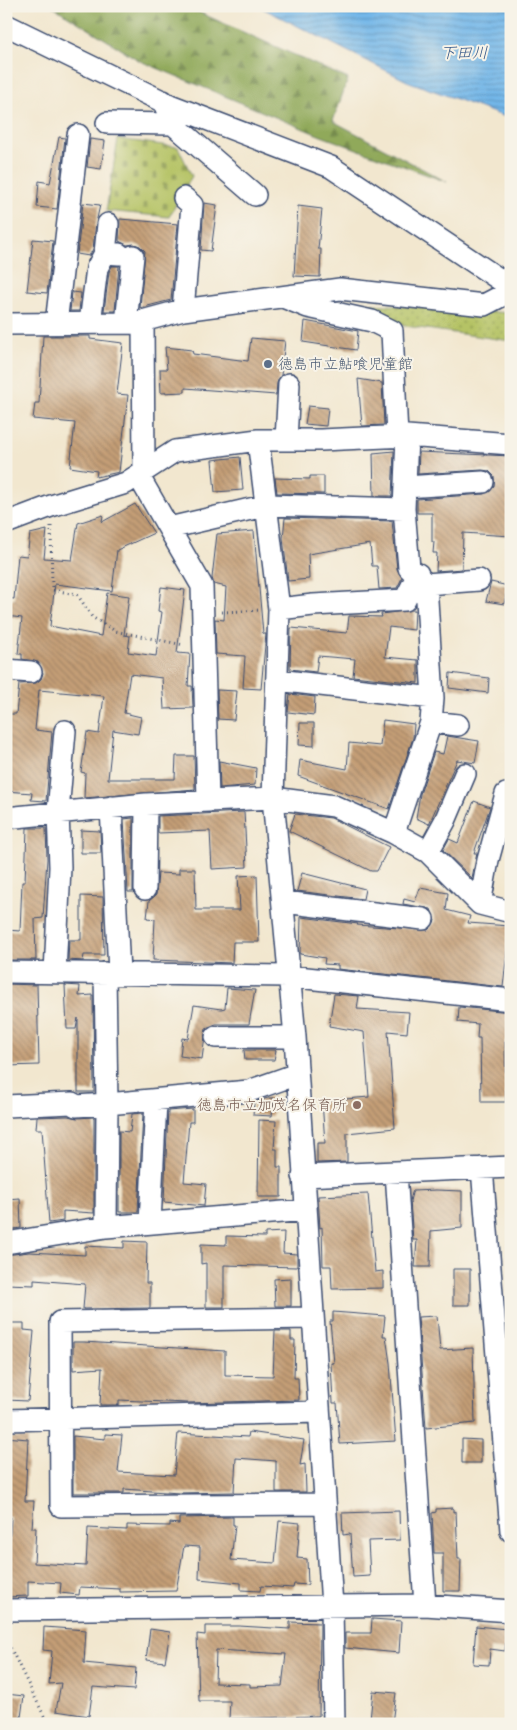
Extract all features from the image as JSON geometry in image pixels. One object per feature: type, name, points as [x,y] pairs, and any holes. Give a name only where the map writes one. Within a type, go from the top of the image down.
[{"type":"street","points":[[6,26],[163,101],[331,167],[511,289],[484,305],[340,289],[183,310],[134,322],[6,324]]},
{"type":"street","points":[[163,101],[173,124],[255,195]]},
{"type":"street","points":[[107,123],[173,124]]},
{"type":"street","points":[[56,324],[78,135]]},
{"type":"street","points":[[183,310],[192,205],[184,198]]},
{"type":"street","points":[[90,323],[97,268],[105,253],[108,224]]},
{"type":"street","points":[[105,253],[137,256],[134,322],[141,473],[168,528],[202,586],[208,800]]},
{"type":"street","points":[[280,296],[308,308],[372,321],[392,331],[402,436],[405,487],[404,509],[409,568],[422,579],[479,580]]},
{"type":"street","points":[[286,440],[289,384]]},
{"type":"street","points":[[6,522],[126,483],[175,451],[258,440],[402,436],[511,444]]},
{"type":"street","points":[[258,440],[268,505],[278,609],[273,798],[295,1037],[332,1606],[334,1724]]},
{"type":"street","points":[[405,487],[483,482]]},
{"type":"street","points":[[168,528],[268,505],[404,509]]},
{"type":"street","points":[[278,609],[405,600],[422,579]]},
{"type":"street","points":[[394,833],[431,722],[434,698],[422,579]]},
{"type":"street","points":[[6,670],[32,672]]},
{"type":"street","points":[[277,680],[434,698]]},
{"type":"street","points":[[431,722],[458,725]]},
{"type":"street","points":[[55,973],[60,867],[58,812],[65,731]]},
{"type":"street","points":[[428,852],[445,821],[465,774]]},
{"type":"street","points":[[480,904],[488,860],[506,794]]},
{"type":"street","points":[[6,818],[111,807],[208,800],[273,798],[334,806],[394,833],[428,852],[480,904],[511,912]]},
{"type":"street","points":[[146,804],[146,889]]},
{"type":"street","points":[[106,1227],[107,1104],[112,973],[111,807]]},
{"type":"street","points":[[284,902],[423,919]]},
{"type":"street","points":[[6,972],[288,976],[511,1000]]},
{"type":"street","points":[[216,1037],[295,1037]]},
{"type":"street","points":[[6,1106],[72,1102],[76,1106],[156,1101],[249,1091],[297,1074]]},
{"type":"street","points":[[150,1223],[156,1101]]},
{"type":"street","points":[[304,1176],[511,1167]]},
{"type":"street","points":[[482,1168],[511,1531]]},
{"type":"street","points":[[396,1172],[425,1606]]},
{"type":"street","points":[[6,1242],[106,1227],[306,1210]]},
{"type":"street","points":[[312,1318],[60,1322],[61,1506],[324,1504]]},
{"type":"street","points":[[6,1420],[318,1412]]},
{"type":"street","points":[[6,1610],[425,1606],[511,1611]]},
{"type":"path","points":[[51,506],[52,590],[77,594],[92,617],[115,631],[204,648]]},
{"type":"path","points":[[204,613],[278,609]]},
{"type":"path","points":[[6,1639],[48,1724]]},
{"type":"green space","points":[[52,6],[185,6],[348,79],[333,121],[447,182],[321,136],[140,61]]},
{"type":"green space","points":[[118,139],[178,147],[192,176],[169,217],[106,211]]},
{"type":"green space","points":[[341,302],[511,313],[511,341],[398,325],[390,316],[335,306]]},
{"type":"water","name":"下田川","points":[[258,6],[511,6],[511,119],[407,81]]},
{"type":"building","points":[[59,137],[65,138],[57,209],[37,207],[39,181],[50,183]]},
{"type":"building","points":[[90,139],[105,141],[101,169],[87,167]]},
{"type":"building","points":[[83,203],[100,205],[93,249],[89,256],[77,254]]},
{"type":"building","points":[[204,203],[217,205],[211,251],[201,250]]},
{"type":"building","points":[[298,206],[322,209],[318,249],[321,249],[320,277],[294,276]]},
{"type":"building","points":[[120,219],[178,224],[171,300],[140,308],[145,251],[140,246],[134,244],[127,245],[119,241]]},
{"type":"building","points":[[33,239],[53,241],[47,293],[27,291]]},
{"type":"building","points":[[112,266],[119,266],[115,311],[104,311],[109,272]]},
{"type":"building","points":[[72,292],[81,293],[79,311],[70,311]]},
{"type":"building","points":[[305,321],[358,331],[356,350],[303,342]]},
{"type":"building","points":[[43,336],[90,336],[90,339],[123,343],[117,394],[128,395],[119,472],[96,477],[97,471],[70,467],[75,423],[33,419],[35,403],[39,403]]},
{"type":"building","points":[[251,338],[285,341],[281,375],[277,383],[276,395],[185,388],[185,392],[161,393],[160,369],[167,369],[165,347],[192,350],[193,354],[248,361]]},
{"type":"building","points":[[358,379],[382,383],[384,425],[362,426]]},
{"type":"building","points":[[308,406],[328,408],[326,426],[305,424]]},
{"type":"building","points":[[394,451],[392,496],[374,496],[373,453]]},
{"type":"building","points":[[419,452],[511,456],[511,536],[463,533],[462,569],[436,571],[437,553],[433,553],[432,513],[417,513],[417,499],[484,494],[494,487],[494,476],[489,471],[482,470],[418,474]]},
{"type":"building","points":[[240,457],[243,490],[215,492],[212,460]]},
{"type":"building","points":[[310,476],[324,476],[324,494],[277,493],[275,478],[310,479]]},
{"type":"building","points":[[135,504],[154,533],[117,550],[112,591],[55,584],[50,626],[101,636],[107,593],[129,596],[124,635],[130,636],[128,652],[156,656],[162,612],[158,611],[161,587],[185,590],[177,653],[190,654],[188,686],[192,686],[193,708],[164,709],[162,678],[130,674],[124,713],[141,717],[138,734],[113,730],[108,779],[175,779],[176,756],[194,756],[195,789],[84,798],[85,773],[81,772],[87,732],[99,734],[104,696],[39,690],[35,730],[52,732],[46,801],[31,800],[32,793],[6,791],[6,714],[16,714],[19,684],[36,683],[41,679],[43,673],[38,662],[22,659],[22,654],[18,654],[22,618],[6,616],[6,598],[14,599],[18,555],[27,556],[30,534],[47,530],[44,558],[72,560],[78,523],[103,515],[102,522]]},
{"type":"building","points":[[285,518],[392,521],[397,569],[402,578],[397,588],[379,589],[377,566],[372,566],[370,544],[308,554],[309,579],[288,581],[283,538]]},
{"type":"building","points":[[254,531],[263,634],[266,634],[261,689],[243,688],[245,656],[216,654],[215,619],[224,620],[226,587],[214,584],[212,578],[217,534]]},
{"type":"building","points":[[491,582],[508,586],[504,604],[486,601]]},
{"type":"building","points":[[415,610],[414,630],[389,627],[385,657],[418,660],[418,683],[353,676],[355,659],[318,656],[316,672],[290,669],[291,628],[347,633],[349,616],[382,617],[381,614]]},
{"type":"building","points":[[450,673],[489,678],[488,693],[449,688]]},
{"type":"building","points":[[217,690],[237,691],[234,720],[218,719]]},
{"type":"building","points":[[290,694],[315,697],[314,715],[288,712]]},
{"type":"building","points":[[383,720],[414,724],[413,738],[389,809],[298,776],[300,760],[347,769],[349,743],[380,746]]},
{"type":"building","points":[[300,723],[314,723],[314,746],[299,745]]},
{"type":"building","points":[[447,736],[479,741],[475,763],[457,760],[429,824],[416,818],[420,794],[434,752],[443,754]]},
{"type":"building","points":[[219,761],[256,768],[255,785],[220,788]]},
{"type":"building","points":[[474,801],[490,807],[474,853],[477,853],[472,878],[443,850],[449,839],[458,843]]},
{"type":"building","points":[[244,812],[247,867],[212,869],[210,831],[158,833],[158,816]]},
{"type":"building","points":[[295,814],[331,818],[389,847],[377,871],[371,871],[289,831]]},
{"type":"building","points":[[133,818],[133,892],[128,892],[124,819]]},
{"type":"building","points":[[27,828],[46,828],[47,859],[43,918],[35,919],[36,960],[6,960],[6,930],[20,931],[22,882],[25,882]]},
{"type":"building","points":[[81,830],[100,831],[101,853],[81,853]]},
{"type":"building","points":[[179,869],[195,869],[196,910],[240,910],[238,876],[257,875],[259,942],[233,942],[232,963],[153,960],[155,919],[147,918],[149,901],[156,895],[158,873],[179,874]]},
{"type":"building","points":[[302,873],[365,889],[363,899],[297,891]]},
{"type":"building","points":[[420,888],[448,893],[446,910],[470,916],[468,923],[510,926],[503,987],[338,969],[338,965],[324,964],[325,958],[300,954],[301,917],[357,925],[428,930],[435,921],[431,909],[403,904],[404,899],[415,902]]},
{"type":"building","points":[[81,896],[103,897],[104,955],[84,955],[83,961],[68,960],[69,940],[81,940]]},
{"type":"building","points":[[6,984],[37,985],[39,1065],[6,1066]]},
{"type":"building","points":[[65,985],[80,986],[79,996],[93,995],[94,1092],[78,1092],[78,1018],[76,1029],[67,1029]]},
{"type":"building","points":[[227,988],[255,990],[249,1024],[216,1024],[206,1028],[202,1059],[180,1056],[182,1038],[188,1039],[194,1005],[225,1008]]},
{"type":"building","points":[[334,994],[359,996],[357,1009],[409,1012],[407,1033],[388,1031],[395,1128],[347,1133],[347,1162],[317,1163],[317,1143],[325,1143],[322,1101],[369,1097],[364,1032],[329,1026]]},
{"type":"building","points":[[459,1007],[511,1012],[511,1041],[505,1041],[506,1102],[481,1102],[480,1038],[477,1038],[478,1024],[458,1022]]},
{"type":"building","points":[[244,1050],[276,1050],[274,1060],[245,1060]]},
{"type":"building","points":[[274,1098],[272,1116],[253,1115],[254,1102]]},
{"type":"building","points":[[193,1109],[193,1122],[189,1122],[184,1182],[206,1184],[204,1206],[164,1202],[168,1111]]},
{"type":"building","points":[[143,1113],[138,1212],[119,1212],[119,1131],[130,1132],[132,1114]]},
{"type":"building","points":[[68,1116],[77,1118],[94,1117],[94,1213],[63,1211],[63,1221],[49,1223],[42,1129],[36,1129],[37,1117]]},
{"type":"building","points":[[259,1120],[276,1121],[274,1149],[277,1149],[277,1167],[281,1167],[281,1197],[258,1197]]},
{"type":"building","points":[[413,1191],[462,1191],[462,1228],[431,1231],[430,1267],[415,1267],[417,1240],[413,1240],[410,1201],[412,1193]]},
{"type":"building","points":[[368,1194],[375,1272],[383,1271],[383,1288],[332,1289],[331,1266],[323,1266],[322,1227],[320,1228],[318,1196]]},
{"type":"building","points":[[20,1198],[21,1228],[6,1230],[6,1199]]},
{"type":"building","points":[[284,1232],[283,1253],[297,1254],[297,1267],[224,1265],[224,1307],[206,1307],[206,1263],[201,1264],[201,1244],[226,1245],[226,1236],[265,1237],[265,1233]]},
{"type":"building","points":[[124,1241],[147,1242],[146,1283],[150,1283],[150,1308],[83,1309],[85,1284],[34,1280],[34,1285],[6,1284],[6,1255],[29,1252],[85,1255],[85,1246],[124,1248]]},
{"type":"building","points":[[453,1269],[470,1269],[470,1305],[453,1305]]},
{"type":"building","points":[[291,1278],[291,1306],[275,1306],[274,1279]]},
{"type":"building","points":[[333,1312],[385,1316],[383,1336],[386,1336],[390,1363],[396,1441],[340,1444],[337,1403],[333,1403],[331,1363],[334,1363],[330,1321],[333,1321]]},
{"type":"building","points":[[437,1316],[440,1350],[473,1348],[475,1423],[426,1428],[418,1317]]},
{"type":"building","points":[[6,1323],[24,1323],[24,1330],[34,1331],[28,1401],[6,1400]]},
{"type":"building","points":[[275,1331],[291,1331],[291,1340],[295,1340],[294,1378],[298,1378],[299,1400],[187,1403],[119,1400],[119,1405],[100,1405],[102,1368],[73,1370],[73,1342],[84,1342],[225,1351],[225,1375],[273,1376]]},
{"type":"building","points":[[249,1432],[304,1440],[300,1465],[305,1464],[306,1492],[276,1492],[276,1461],[236,1458],[234,1492],[179,1493],[124,1489],[124,1493],[73,1493],[73,1436],[105,1439],[105,1434],[122,1435],[118,1472],[174,1475],[178,1433],[248,1437]]},
{"type":"building","points":[[6,1437],[28,1439],[25,1501],[34,1501],[32,1528],[36,1528],[34,1563],[86,1566],[88,1528],[127,1530],[127,1525],[170,1526],[170,1523],[179,1524],[179,1518],[233,1517],[233,1525],[235,1525],[231,1560],[275,1563],[279,1521],[300,1523],[297,1558],[307,1559],[308,1585],[294,1584],[293,1588],[261,1586],[260,1591],[241,1590],[241,1583],[199,1579],[200,1547],[184,1546],[176,1591],[120,1592],[120,1589],[80,1587],[79,1595],[60,1593],[61,1583],[28,1581],[28,1596],[6,1597],[6,1561],[8,1561],[11,1517],[6,1517]]},
{"type":"building","points":[[462,1439],[481,1440],[481,1463],[462,1463]]},
{"type":"building","points":[[453,1508],[453,1512],[456,1511],[458,1559],[461,1559],[460,1591],[443,1591],[443,1553],[434,1553],[432,1513],[436,1512],[436,1509]]},
{"type":"building","points":[[399,1511],[400,1540],[368,1541],[370,1576],[353,1577],[350,1534],[343,1535],[342,1513]]},
{"type":"building","points":[[372,1619],[401,1621],[399,1653],[345,1648],[345,1633],[371,1633]]},
{"type":"building","points":[[290,1622],[320,1623],[319,1716],[229,1719],[230,1701],[199,1701],[197,1634],[205,1635],[205,1626],[290,1629]],"holes":[[[216,1650],[286,1654],[282,1686],[250,1687],[250,1684],[215,1683]]]},
{"type":"building","points":[[476,1626],[507,1629],[505,1651],[490,1649],[489,1665],[473,1664]]},
{"type":"building","points":[[44,1627],[86,1630],[84,1663],[136,1668],[134,1690],[93,1687],[89,1716],[56,1711],[61,1683],[49,1684],[52,1651],[43,1650]]},
{"type":"building","points":[[150,1629],[170,1632],[165,1662],[146,1660]]},
{"type":"building","points":[[373,1691],[396,1693],[392,1723],[370,1720]]},
{"type":"building","points":[[6,1694],[24,1696],[20,1724],[6,1724]]},
{"type":"place","name":"徳島市立鮎喰児童館","points":[[268,364]]},
{"type":"place","name":"徳島市立加茂名保育所","points":[[357,1105]]}]
